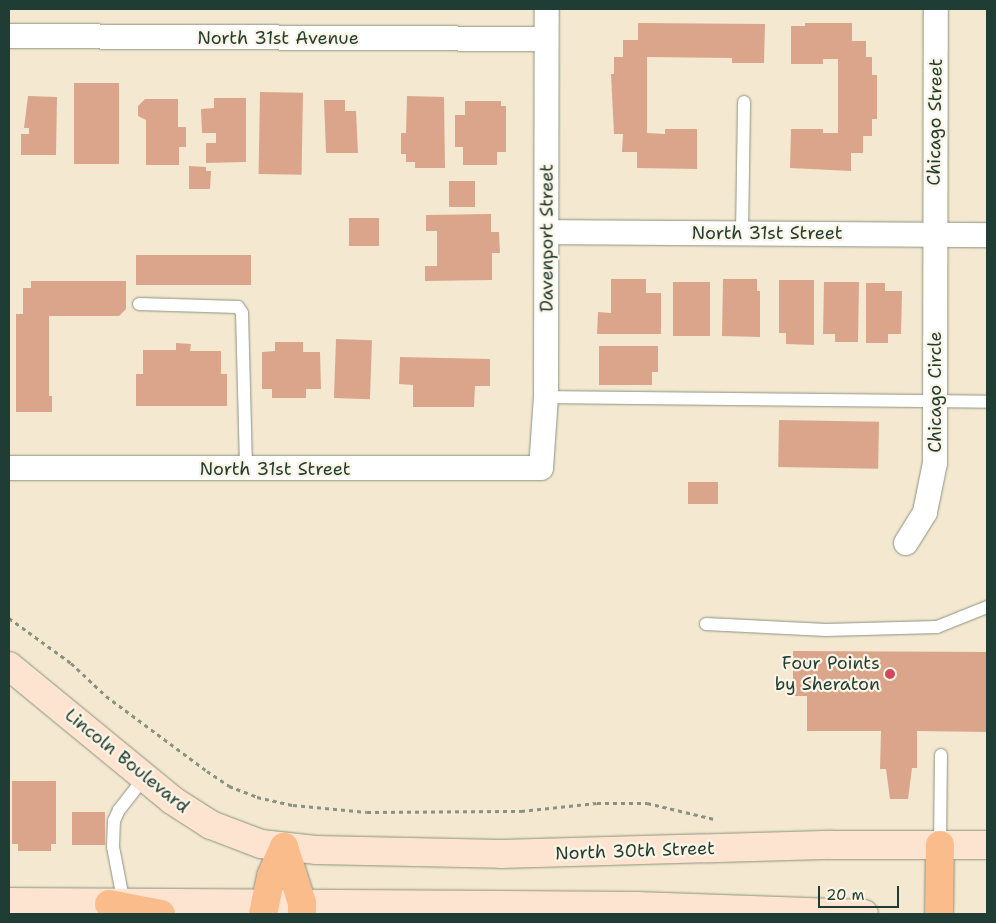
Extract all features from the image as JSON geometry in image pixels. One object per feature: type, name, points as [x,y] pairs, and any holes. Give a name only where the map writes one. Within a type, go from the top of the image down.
[{"type":"highway","points":[[939,914],[940,845]]},
{"type":"highway","points":[[264,909],[271,876],[284,847]]},
{"type":"highway","points":[[284,847],[302,909]]},
{"type":"highway","points":[[117,904],[161,914]]},
{"type":"main road","name":"Lincoln Boulevard","points":[[9,666],[144,778],[211,825],[240,837],[284,847]]},
{"type":"main road","name":"North 30th Street","points":[[284,847],[510,854],[987,845]]},
{"type":"main road","points":[[9,902],[264,909],[637,906],[864,914]]},
{"type":"street","name":"Davenport Street","points":[[540,468],[546,397],[547,9]]},
{"type":"street","name":"Chicago Street","points":[[934,235],[936,9]]},
{"type":"street","name":"North 31st Avenue","points":[[9,36],[546,39]]},
{"type":"street","name":"North 31st Street","points":[[547,232],[987,235]]},
{"type":"street","name":"Chicago Circle","points":[[906,542],[925,512],[931,496],[935,463],[934,235]]},
{"type":"street","name":"North 31st Street","points":[[9,468],[540,468]]},
{"type":"lane","points":[[742,233],[744,102]]},
{"type":"lane","points":[[139,304],[238,306],[242,313],[246,469]]},
{"type":"lane","points":[[546,397],[987,402]]},
{"type":"lane","points":[[706,624],[826,630],[937,627],[987,608]]},
{"type":"lane","points":[[940,845],[941,755]]},
{"type":"lane","points":[[117,904],[114,821],[118,810],[144,778]]},
{"type":"path","points":[[9,618],[71,663],[106,696],[207,771],[229,786],[257,797],[310,808],[367,812],[521,811],[597,803],[647,803],[723,820]]},
{"type":"building","points":[[638,23],[765,24],[764,63],[732,63],[732,58],[647,57],[647,133],[665,134],[665,129],[697,129],[697,169],[637,168],[637,152],[622,152],[623,134],[614,134],[611,74],[614,74],[614,57],[623,57],[623,40],[638,40]]},
{"type":"building","points":[[805,23],[852,23],[852,41],[866,41],[866,57],[872,57],[872,75],[877,75],[877,119],[872,119],[872,136],[863,136],[863,153],[851,153],[851,171],[790,168],[791,129],[823,129],[823,133],[838,133],[838,59],[823,59],[823,64],[791,64],[791,26],[805,26]]},
{"type":"building","points":[[74,83],[119,83],[119,164],[74,164]]},
{"type":"building","points":[[260,92],[303,93],[302,175],[259,174]]},
{"type":"building","points":[[28,96],[57,97],[56,155],[21,155],[21,134],[29,134],[29,128],[24,128]]},
{"type":"building","points":[[407,96],[444,97],[445,168],[415,168],[415,162],[406,162],[406,154],[401,154],[401,133],[406,133]]},
{"type":"building","points":[[214,98],[246,98],[246,162],[206,163],[206,143],[216,143],[216,133],[202,133],[201,109],[214,108]]},
{"type":"building","points":[[145,99],[178,99],[178,127],[186,127],[186,147],[179,147],[179,165],[146,165],[146,120],[138,116],[138,106]]},
{"type":"building","points":[[324,100],[345,100],[345,111],[356,111],[358,153],[326,153]]},
{"type":"building","points":[[465,101],[501,101],[501,106],[506,106],[506,152],[497,152],[497,165],[463,165],[463,147],[455,147],[455,115],[465,115]]},
{"type":"building","points":[[189,166],[206,167],[206,171],[211,171],[210,189],[189,189]]},
{"type":"building","points":[[449,181],[475,181],[475,207],[449,207]]},
{"type":"building","points":[[491,214],[491,232],[499,232],[500,253],[492,253],[492,280],[425,281],[425,266],[437,266],[437,231],[426,231],[426,215]]},
{"type":"building","points":[[349,218],[379,218],[379,246],[349,246]]},
{"type":"building","points":[[136,255],[251,255],[251,285],[136,285]]},
{"type":"building","points":[[611,279],[646,279],[646,293],[661,293],[661,334],[597,334],[598,312],[611,313]]},
{"type":"building","points":[[723,279],[757,279],[757,291],[760,291],[760,337],[722,336]]},
{"type":"building","points":[[779,280],[814,280],[814,345],[786,344],[786,333],[779,333]]},
{"type":"building","points":[[31,281],[126,281],[126,309],[119,316],[49,316],[49,396],[52,396],[52,412],[16,412],[16,314],[23,314],[23,288],[31,288]]},
{"type":"building","points":[[673,282],[710,282],[710,336],[673,336]]},
{"type":"building","points":[[824,282],[859,282],[858,342],[835,342],[835,334],[823,334]]},
{"type":"building","points":[[866,283],[885,283],[885,291],[902,291],[901,334],[888,334],[888,343],[866,343]]},
{"type":"building","points":[[336,339],[372,340],[370,399],[334,398]]},
{"type":"building","points":[[275,342],[303,342],[303,352],[320,352],[321,389],[306,389],[306,398],[272,398],[272,389],[262,389],[262,352],[275,351]]},
{"type":"building","points":[[176,343],[191,344],[190,351],[221,351],[221,374],[227,374],[227,406],[136,406],[136,374],[143,374],[143,350],[176,350]]},
{"type":"building","points":[[599,346],[658,346],[658,372],[652,372],[652,385],[599,385]]},
{"type":"building","points":[[400,357],[490,359],[490,386],[475,386],[474,407],[413,407],[413,385],[399,384]]},
{"type":"building","points":[[779,420],[879,422],[878,469],[778,467]]},
{"type":"building","points":[[688,482],[718,482],[718,504],[688,504]]},
{"type":"building","name":"Four Points by Sheraton","points":[[793,651],[987,652],[987,732],[917,731],[917,768],[912,768],[908,799],[890,799],[886,769],[880,769],[881,731],[807,731],[807,696],[793,696]]},
{"type":"building","points":[[12,781],[56,781],[56,844],[51,844],[51,851],[18,851],[18,844],[12,844]]},
{"type":"building","points":[[72,812],[105,812],[105,845],[72,845]]},
{"type":"place","name":"Four Points by Sheraton","points":[[890,674]]}]
